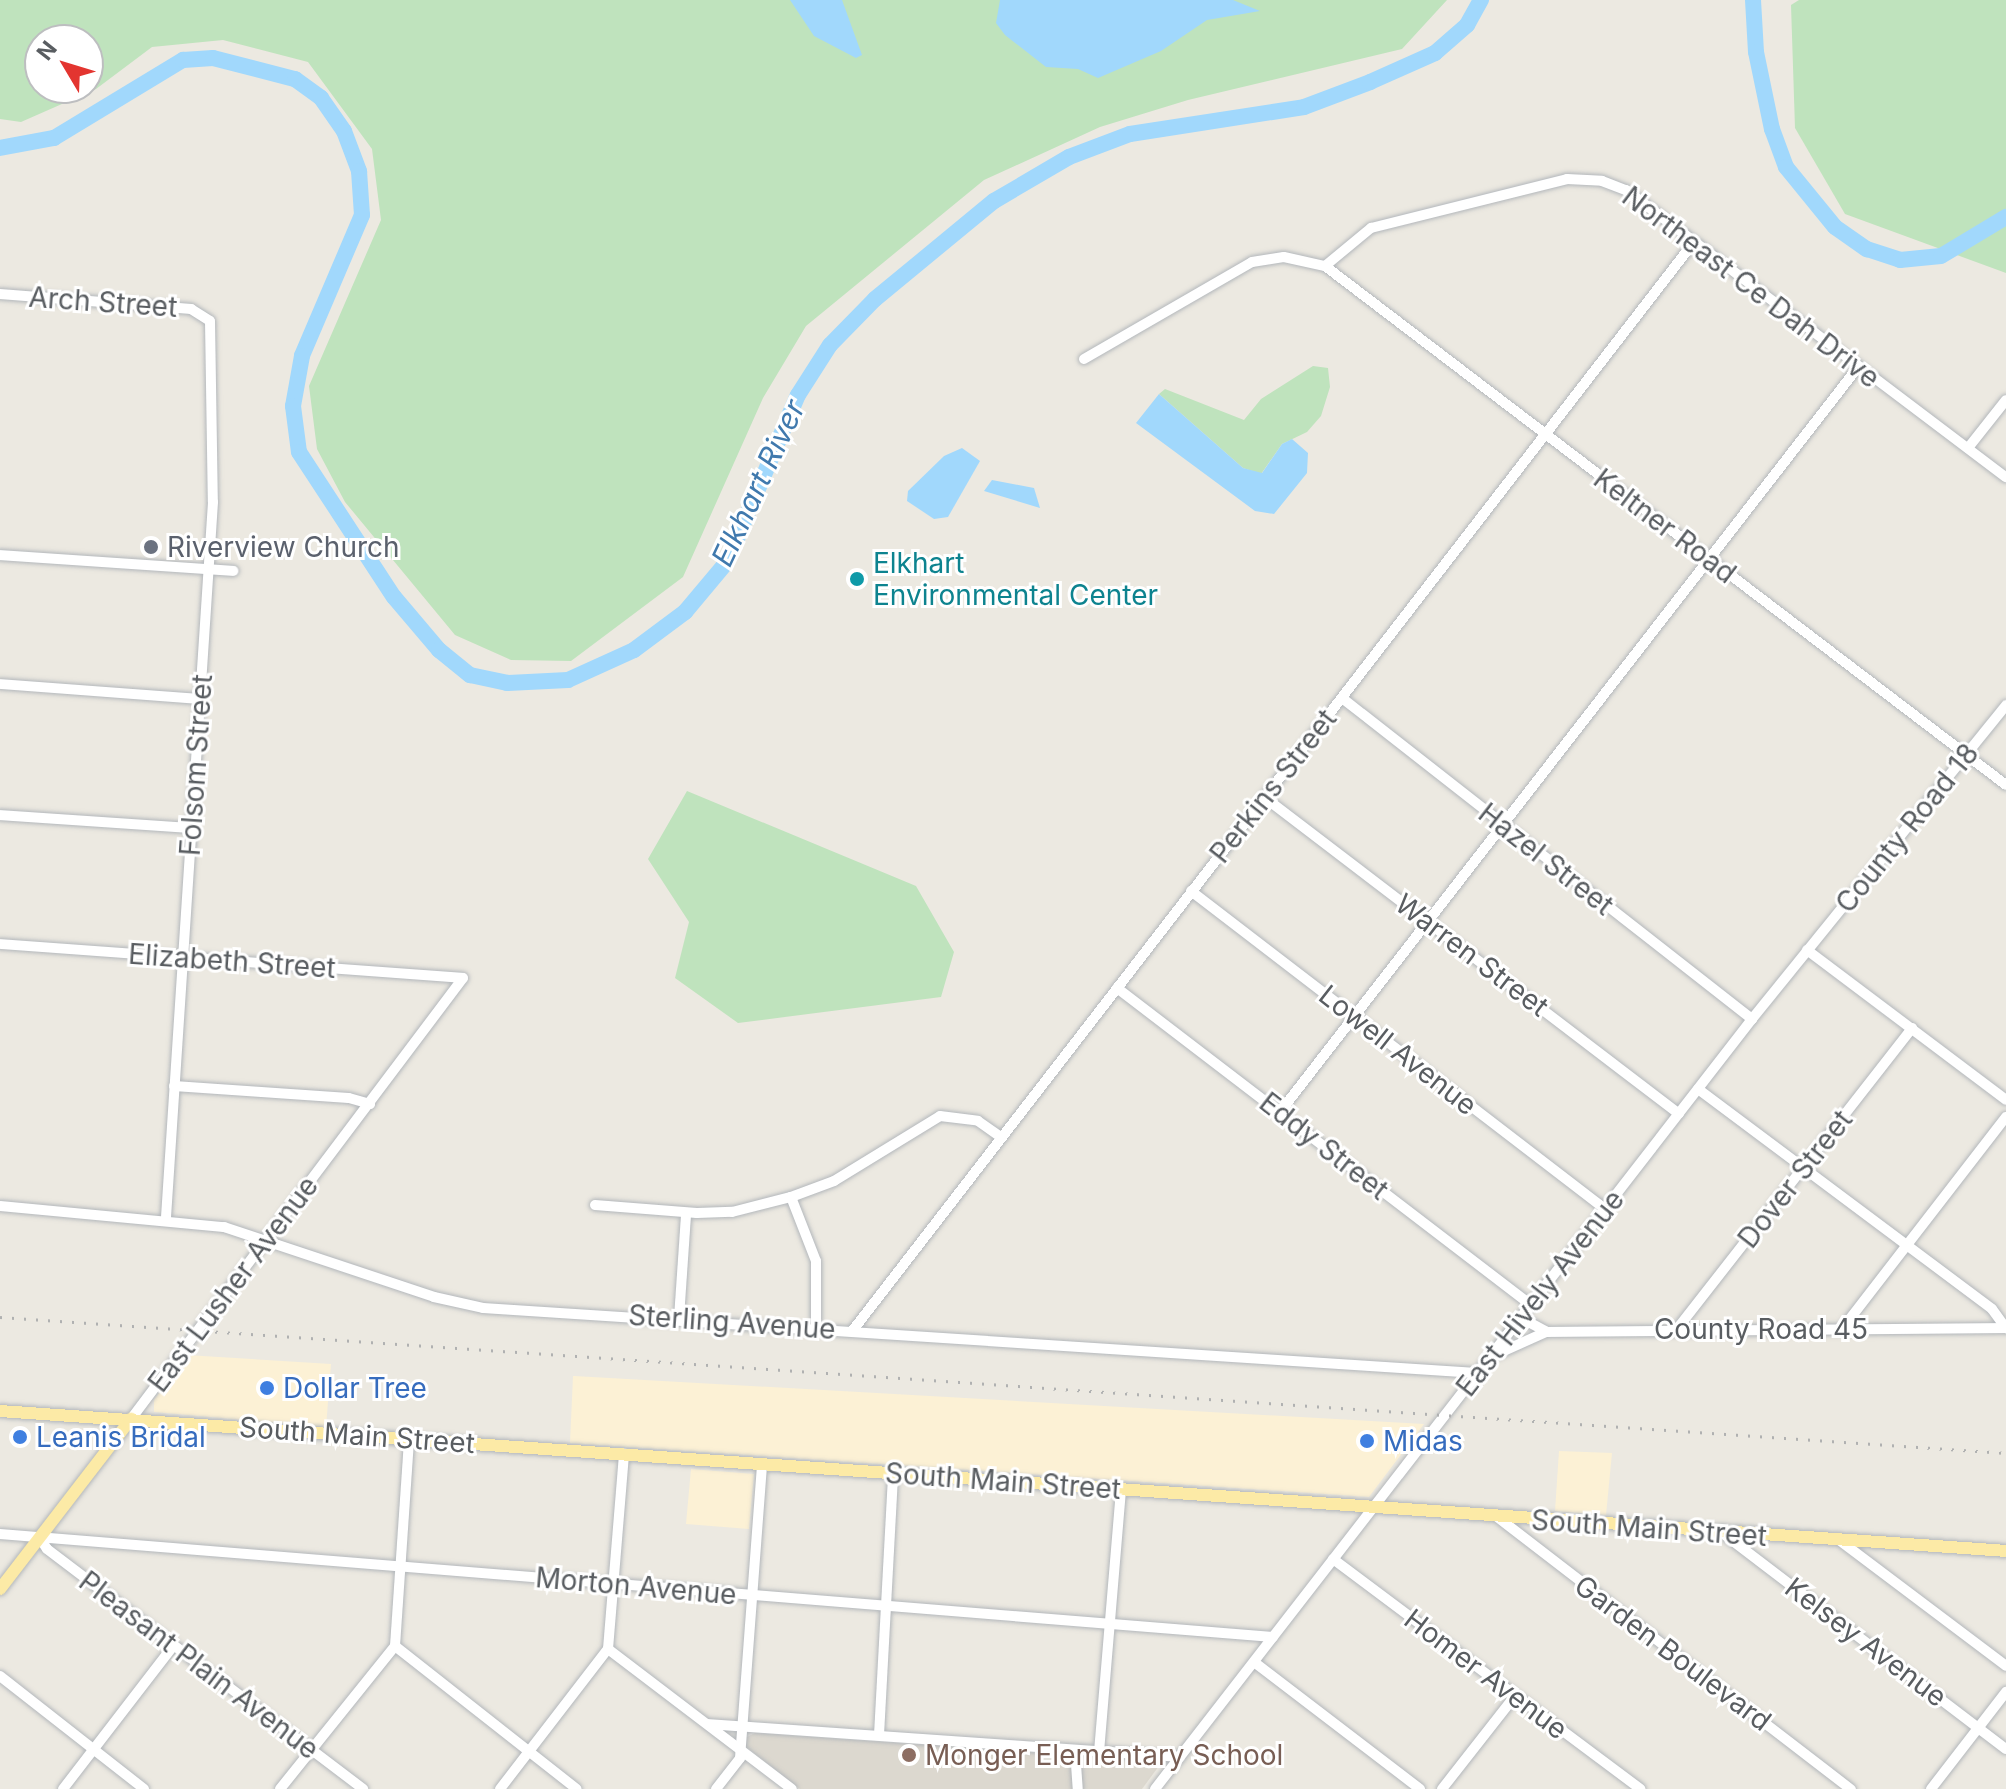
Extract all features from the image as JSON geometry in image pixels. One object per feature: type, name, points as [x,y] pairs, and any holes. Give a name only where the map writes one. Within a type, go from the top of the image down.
[{"type":"main road","name":"South Main Street","points":[[0,1411],[1121,1489],[1725,1535],[2006,1551]]},
{"type":"main road","name":"East Lusher Avenue","points":[[0,1589],[131,1419]]},
{"type":"street","name":"Northeast Ce Dah Drive","points":[[1325,266],[1371,228],[1567,179],[1602,181],[1626,190],[2006,477]]},
{"type":"street","name":"Perkins Street","points":[[853,1330],[1694,242]]},
{"type":"street","points":[[1084,359],[1252,262],[1284,257],[1325,266]]},
{"type":"street","name":"Keltner Road","points":[[1325,266],[2006,785]]},
{"type":"street","name":"Arch Street","points":[[0,294],[191,309],[206,315]]},
{"type":"street","name":"Folsom Street","points":[[166,1217],[208,569],[212,330],[206,315]]},
{"type":"street","points":[[1280,1112],[1858,367]]},
{"type":"street","points":[[1968,448],[2006,400]]},
{"type":"street","points":[[0,555],[233,571]]},
{"type":"street","points":[[0,684],[201,699]]},
{"type":"street","name":"Hazel Street","points":[[1342,698],[1752,1019]]},
{"type":"street","name":"County Road 18","points":[[1807,950],[2006,705]]},
{"type":"street","name":"Warren Street","points":[[1264,797],[1679,1114]]},
{"type":"street","points":[[0,815],[193,828]]},
{"type":"street","name":"Lowell Avenue","points":[[1191,891],[1605,1209]]},
{"type":"street","name":"Elizabeth Street","points":[[0,944],[463,978]]},
{"type":"street","points":[[1807,950],[2006,1100]]},
{"type":"street","name":"East Hively Avenue","points":[[1155,1789],[1807,950]]},
{"type":"street","name":"East Lusher Avenue","points":[[131,1419],[463,978]]},
{"type":"street","name":"Eddy Street","points":[[1117,988],[1531,1305]]},
{"type":"street","name":"Dover Street","points":[[1677,1329],[1912,1028]]},
{"type":"street","points":[[174,1086],[349,1098],[370,1104]]},
{"type":"street","points":[[1698,1089],[1992,1309],[2006,1328]]},
{"type":"street","points":[[595,1205],[686,1214],[732,1212],[791,1197],[834,1181],[940,1116],[978,1121],[1001,1137]]},
{"type":"street","points":[[1842,1329],[2006,1117]]},
{"type":"street","points":[[791,1197],[816,1261],[816,1326]]},
{"type":"street","name":"Sterling Avenue","points":[[0,1206],[166,1217],[265,1240],[434,1297],[483,1308],[816,1326],[1477,1373]]},
{"type":"street","points":[[679,1318],[686,1214]]},
{"type":"street","name":"County Road 45","points":[[1521,1318],[1547,1332],[2006,1328]]},
{"type":"street","points":[[1488,1359],[1547,1332]]},
{"type":"street","points":[[280,1789],[395,1646],[409,1439]]},
{"type":"street","points":[[500,1789],[608,1649],[624,1454]]},
{"type":"street","points":[[716,1789],[740,1749],[762,1464]]},
{"type":"street","points":[[879,1735],[890,1606],[893,1473]]},
{"type":"street","points":[[1099,1752],[1121,1489]]},
{"type":"street","name":"Garden Boulevard","points":[[1496,1516],[1851,1789]]},
{"type":"street","name":"Morton Avenue","points":[[0,1534],[753,1596],[1109,1621],[1273,1637]]},
{"type":"street","name":"Kelsey Avenue","points":[[1725,1535],[2006,1749]]},
{"type":"street","name":"Pleasant Plain Avenue","points":[[39,1537],[47,1549],[363,1789]]},
{"type":"street","points":[[1839,1540],[2006,1666]]},
{"type":"street","name":"Homer Avenue","points":[[1333,1559],[1640,1789]]},
{"type":"street","points":[[63,1789],[173,1646]]},
{"type":"street","points":[[395,1646],[577,1789]]},
{"type":"street","points":[[608,1649],[792,1789]]},
{"type":"street","points":[[1254,1662],[1420,1789]]},
{"type":"street","points":[[0,1676],[144,1789]]},
{"type":"street","points":[[1931,1789],[2006,1692]]},
{"type":"street","points":[[1442,1789],[1515,1696]]},
{"type":"street","points":[[708,1724],[1180,1757]]},
{"type":"street","points":[[1075,1750],[1078,1789]]},
{"type":"shaded area","points":[[186,1355],[331,1364],[326,1427],[154,1412],[154,1400]]},
{"type":"shaded area","points":[[573,1376],[1424,1424],[1369,1497],[570,1443]]},
{"type":"shaded area","points":[[1559,1451],[1612,1453],[1606,1515],[1555,1511]]},
{"type":"shaded area","points":[[691,1469],[754,1474],[749,1529],[686,1524]]},
{"type":"shaded area","name":"Monger Elementary School","points":[[755,1733],[1154,1761],[1159,1766],[1142,1789],[800,1789],[744,1745],[745,1738]]},
{"type":"green space","points":[[0,0],[1447,0],[1402,49],[1188,100],[1100,127],[984,180],[806,326],[763,398],[683,577],[571,661],[511,660],[455,635],[345,502],[317,449],[309,386],[381,220],[372,149],[308,62],[223,40],[152,47],[104,83],[104,24],[24,24],[24,104],[62,104],[21,122],[0,119]]},
{"type":"green space","points":[[1799,0],[2006,0],[2006,273],[1845,214],[1795,128],[1791,5]]},
{"type":"green space","points":[[1313,366],[1328,368],[1330,387],[1321,416],[1307,432],[1282,444],[1261,474],[1243,468],[1159,394],[1165,389],[1244,420],[1261,399]]},
{"type":"green space","points":[[687,791],[916,886],[954,952],[941,997],[738,1023],[675,978],[689,922],[648,859]]},
{"type":"water","points":[[790,0],[842,0],[862,55],[856,58],[814,36]]},
{"type":"water","points":[[1000,0],[1233,0],[1260,11],[1207,20],[1161,51],[1098,78],[1078,69],[1046,67],[1005,35],[996,23]]},
{"type":"water","points":[[1159,394],[1243,468],[1262,473],[1282,444],[1292,439],[1308,453],[1307,473],[1274,514],[1255,511],[1136,423]]},
{"type":"water","points":[[962,448],[980,461],[948,517],[934,519],[907,501],[908,491],[944,456]]},
{"type":"water","points":[[992,480],[1034,488],[1040,508],[984,491]]},
{"type":"waterway","name":"Elkhart River","points":[[0,148],[54,138],[183,60],[213,58],[295,79],[321,98],[344,131],[359,171],[362,215],[302,356],[293,406],[299,452],[394,597],[439,650],[470,675],[507,683],[568,680],[634,650],[685,612],[727,562],[798,395],[830,345],[875,299],[994,201],[1069,157],[1130,134],[1304,107],[1370,82],[1435,53],[1467,25],[1481,0]]},
{"type":"waterway","name":"Elkhart River","points":[[1753,0],[1756,52],[1772,129],[1786,167],[1835,227],[1867,249],[1900,260],[1941,256],[2006,217]]},
{"type":"railway","points":[[0,1317],[2006,1453]]},
{"type":"place","name":"Riverview Church","points":[[151,547]]},
{"type":"place","name":"Elkhart Environmental Center","points":[[857,579]]},
{"type":"place","name":"Dollar Tree","points":[[267,1388]]},
{"type":"place","name":"Leanis Bridal","points":[[20,1437]]},
{"type":"place","name":"Midas","points":[[1367,1441]]},
{"type":"place","name":"Monger Elementary School","points":[[909,1755]]}]
